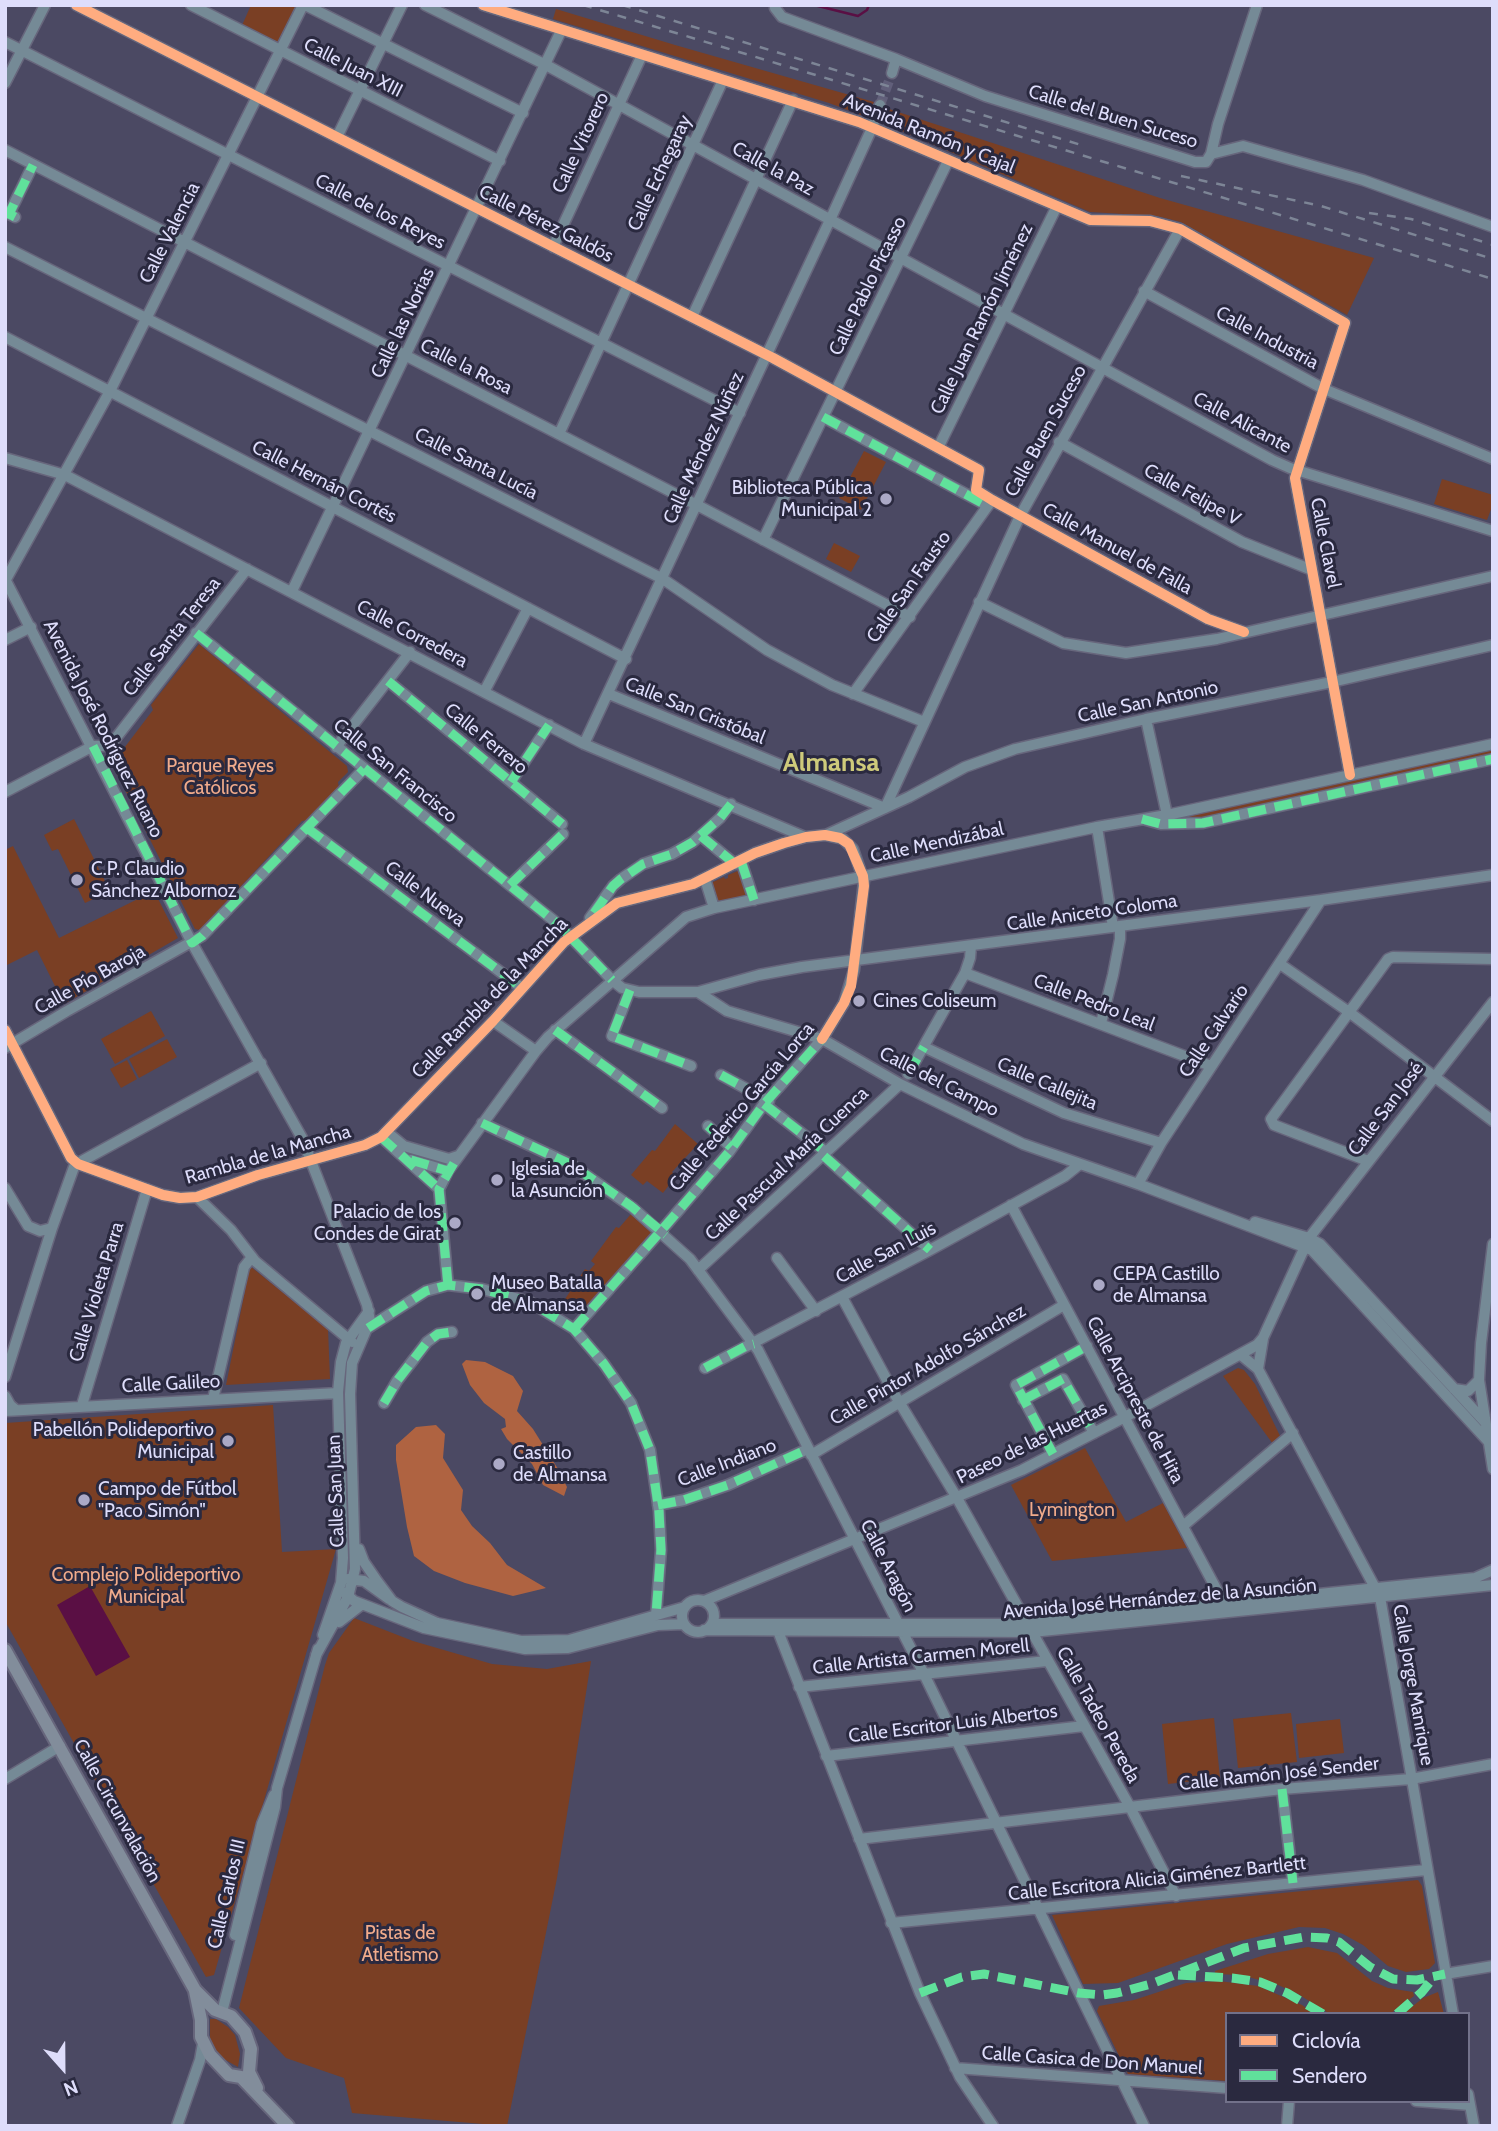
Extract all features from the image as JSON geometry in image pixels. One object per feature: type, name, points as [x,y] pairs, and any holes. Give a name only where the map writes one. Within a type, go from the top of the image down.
[{"type":"main road","name":"Calle Circunvalación","points":[[5,1650],[195,1990]]},
{"type":"main road","points":[[195,1990],[218,2011],[239,2022],[248,2038],[251,2055],[245,2075]]},
{"type":"main road","points":[[195,1990],[203,2043],[217,2065],[229,2075],[245,2075]]},
{"type":"main road","points":[[201,2020],[206,2013],[218,2011]]},
{"type":"main road","points":[[245,2075],[264,2101],[288,2126]]},
{"type":"street","points":[[5,83],[45,5]]},
{"type":"street","name":"Calle Pérez Galdós","points":[[76,5],[766,355],[979,470],[976,491]]},
{"type":"street","name":"Calle Juan XIII","points":[[191,5],[500,161]]},
{"type":"street","points":[[304,5],[523,114]]},
{"type":"street","name":"Calle Valencia","points":[[6,580],[110,391],[304,5]]},
{"type":"street","points":[[337,137],[402,5]]},
{"type":"street","name":"Calle la Paz","points":[[425,5],[619,104],[1101,368]]},
{"type":"street","name":"Avenida Ramón y Cajal","points":[[483,5],[793,100],[872,128],[1090,220],[1150,221],[1180,229],[1345,323]]},
{"type":"street","name":"Calle del Buen Suceso","points":[[776,5],[775,8],[782,17],[896,59],[985,96],[1195,162],[1206,162],[1211,154],[1218,124],[1257,5]]},
{"type":"street","name":"Calle las Norias","points":[[292,591],[561,31]]},
{"type":"street","name":"Calle de los Reyes","points":[[5,42],[740,413]]},
{"type":"street","name":"Calle Vitorero","points":[[553,247],[642,55]]},
{"type":"street","points":[[892,73],[896,59]]},
{"type":"street","name":"Calle Echegaray","points":[[559,434],[723,79]]},
{"type":"street","points":[[692,317],[793,100]]},
{"type":"street","name":"Calle Méndez Núñez","points":[[584,744],[830,220],[880,105]]},
{"type":"street","points":[[1211,154],[1243,145],[1363,180],[1493,227]]},
{"type":"street","name":"Calle la Rosa","points":[[5,150],[910,617]]},
{"type":"street","name":"Calle Pablo Picasso","points":[[763,540],[948,161]]},
{"type":"street","points":[[15,217],[9,214],[33,165]]},
{"type":"street","name":"Calle Juan Ramón Jiménez","points":[[938,448],[1057,206]]},
{"type":"street","name":"Calle Buen Suceso","points":[[885,808],[1020,516],[1180,229]]},
{"type":"street","name":"Calle Santa Lucía","points":[[5,247],[663,579],[767,650],[853,695],[923,722]]},
{"type":"street","name":"Calle Industria","points":[[1144,291],[1324,389],[1493,459]]},
{"type":"street","name":"Calle Clavel","points":[[1345,323],[1295,481],[1350,775]]},
{"type":"street","name":"Calle Hernán Cortés","points":[[5,337],[626,659]]},
{"type":"street","name":"Calle Alicante","points":[[1101,368],[1272,460],[1493,531]]},
{"type":"street","points":[[823,417],[990,503]]},
{"type":"street","name":"Calle Felipe V","points":[[1059,442],[1242,542],[1312,570]]},
{"type":"street","name":"Calle Corredera","points":[[5,458],[65,475],[584,744],[806,837]]},
{"type":"street","name":"Calle Manuel de Falla","points":[[976,491],[990,503],[1020,516],[1208,620],[1244,632]]},
{"type":"street","name":"Calle San Fausto","points":[[853,695],[990,503]]},
{"type":"street","name":"Calle Santa Teresa","points":[[8,790],[93,746],[112,743],[247,569]]},
{"type":"street","points":[[979,601],[1063,643],[1120,652],[1199,643],[1493,576]]},
{"type":"street","name":"Avenida José Rodríguez Ruano","points":[[6,580],[192,943],[261,1063],[311,1159],[369,1311]]},
{"type":"street","points":[[484,692],[528,608]]},
{"type":"street","points":[[5,640],[31,627]]},
{"type":"street","name":"Calle San Francisco","points":[[196,634],[510,885],[570,937],[612,980],[622,988],[630,990]]},
{"type":"street","name":"Calle San Antonio","points":[[825,835],[965,767],[1000,754],[1146,719],[1332,682],[1493,645]]},
{"type":"street","points":[[336,747],[410,652]]},
{"type":"street","name":"Calle Ferrero","points":[[388,681],[512,782],[563,829],[510,885]]},
{"type":"street","name":"Calle San Cristóbal","points":[[609,694],[885,808]]},
{"type":"street","points":[[1146,719],[1167,815]]},
{"type":"street","points":[[512,782],[549,725]]},
{"type":"street","name":"Calle Mendizábal","points":[[439,1189],[448,1171],[482,1123],[555,1030],[679,921],[692,914],[1493,744]]},
{"type":"street","name":"Calle Mendizábal","points":[[1142,819],[1161,824],[1203,823],[1493,759]]},
{"type":"street","name":"Calle Pío Baroja","points":[[9,1046],[202,936],[363,769]]},
{"type":"street","points":[[5,779],[8,790]]},
{"type":"street","points":[[585,925],[621,879],[643,864],[672,854],[701,836],[730,804]]},
{"type":"street","points":[[1097,827],[1116,927],[1115,965],[1101,1023]]},
{"type":"street","name":"Calle Nueva","points":[[307,828],[522,988]]},
{"type":"street","points":[[825,835],[840,838],[849,844],[863,876]]},
{"type":"street","name":"Calle Rambla de la Mancha","points":[[384,1135],[570,937],[617,903],[705,879],[775,845],[825,835]]},
{"type":"street","points":[[701,836],[738,862],[754,900]]},
{"type":"street","name":"Calle Aniceto Coloma","points":[[630,990],[698,992],[782,970],[1493,875]]},
{"type":"street","name":"Calle Federico García Lorca","points":[[574,1329],[621,1275],[663,1233],[766,1103],[822,1039],[845,1003],[855,961],[863,876]]},
{"type":"street","points":[[705,879],[714,908]]},
{"type":"street","name":"Calle Calvario","points":[[1138,1184],[1161,1143],[1321,900]]},
{"type":"street","points":[[908,1074],[964,973],[971,946]]},
{"type":"street","points":[[1368,1161],[1271,1124],[1271,1119],[1390,957],[1493,959]]},
{"type":"street","points":[[1280,964],[1493,1121]]},
{"type":"street","name":"Calle Pedro Leal","points":[[964,973],[1212,1066]]},
{"type":"street","points":[[630,990],[612,1033],[614,1039],[691,1066]]},
{"type":"street","name":"Calle del Campo","points":[[698,992],[727,1011],[822,1039],[900,1084],[1023,1144],[1307,1243],[1320,1244],[1485,1422]]},
{"type":"street","name":"Calle San José","points":[[1307,1243],[1433,1076],[1493,1002]]},
{"type":"street","points":[[493,1021],[536,1051]]},
{"type":"street","points":[[5,1030],[9,1046],[68,1154],[78,1164]]},
{"type":"street","points":[[555,1030],[662,1108]]},
{"type":"street","name":"Calle Callejita","points":[[924,1047],[1064,1113],[1161,1143]]},
{"type":"street","points":[[5,1377],[8,1358],[69,1177],[78,1164],[261,1063]]},
{"type":"street","points":[[720,1074],[766,1103],[822,1149],[824,1156],[930,1250]]},
{"type":"street","name":"Calle Pascual María Cuenca","points":[[698,1270],[900,1084]]},
{"type":"street","name":"Calle Aragón","points":[[482,1123],[572,1165],[622,1199],[663,1233],[698,1270],[754,1345],[923,1674],[1144,2126]]},
{"type":"street","points":[[708,1126],[731,1147]]},
{"type":"street","points":[[384,1135],[404,1146],[449,1158],[458,1156]]},
{"type":"street","points":[[384,1135],[439,1189],[448,1285]]},
{"type":"street","name":"Rambla de la Mancha","points":[[78,1164],[173,1197],[197,1197],[365,1144],[384,1135]]},
{"type":"street","points":[[408,1159],[448,1171]]},
{"type":"street","name":"Calle San Luis","points":[[705,1368],[746,1346],[754,1345],[930,1250],[1065,1176],[1080,1164]]},
{"type":"street","points":[[5,1188],[27,1226],[40,1231],[52,1228]]},
{"type":"street","name":"Calle Violeta Parra","points":[[82,1405],[146,1189]]},
{"type":"street","points":[[197,1197],[231,1230],[252,1257],[350,1338]]},
{"type":"street","name":"Calle Arcipreste de Hita","points":[[1011,1205],[1226,1608]]},
{"type":"street","name":"Calle del Campo","points":[[1307,1243],[1488,1441]]},
{"type":"street","name":"Paseo de las Huertas","points":[[704,1601],[957,1498],[1125,1418],[1241,1355],[1263,1338],[1307,1243]]},
{"type":"street","points":[[1493,1244],[1479,1380],[1493,1469]]},
{"type":"street","points":[[213,1399],[244,1267],[252,1257]]},
{"type":"street","points":[[777,1258],[816,1311]]},
{"type":"street","points":[[368,1328],[426,1291],[448,1285],[482,1289],[530,1302],[574,1329],[604,1364],[634,1408],[650,1450],[661,1550],[656,1615]]},
{"type":"street","name":"Calle Tadeo Pereda","points":[[842,1297],[1130,1807],[1176,1896]]},
{"type":"street","name":"Calle Pintor Adolfo Sánchez","points":[[809,1452],[901,1402],[1064,1305]]},
{"type":"street","name":"Calle San Juan","points":[[352,1363],[368,1328],[369,1311]]},
{"type":"street","name":"Calle San Juan","points":[[348,1586],[342,1558],[338,1392],[343,1353],[369,1311]]},
{"type":"street","points":[[384,1403],[427,1342],[438,1334],[452,1332]]},
{"type":"street","name":"Calle San Juan","points":[[348,1586],[356,1536],[350,1338]]},
{"type":"street","points":[[1258,1369],[1263,1338]]},
{"type":"street","points":[[1053,1454],[1016,1385],[1087,1346]]},
{"type":"street","name":"Calle Jorge Manrique","points":[[1241,1355],[1258,1369],[1377,1593],[1453,2012]]},
{"type":"street","points":[[1047,1368],[1055,1382]]},
{"type":"street","points":[[1023,1400],[1061,1379],[1065,1381],[1094,1433]]},
{"type":"street","points":[[1454,1390],[1468,1391],[1479,1380]]},
{"type":"street","points":[[338,1392],[345,1386],[350,1392]]},
{"type":"street","name":"Calle Galileo","points":[[11,1410],[338,1392]]},
{"type":"street","points":[[5,1396],[11,1410]]},
{"type":"street","points":[[1184,1527],[1293,1433]]},
{"type":"street","name":"Calle Indiano","points":[[657,1505],[684,1500],[728,1485],[809,1452]]},
{"type":"street","points":[[356,1536],[364,1562],[392,1601]]},
{"type":"street","points":[[1493,1571],[1493,1577]]},
{"type":"street","name":"Avenida José Hernández de la Asunción","points":[[1377,1593],[1475,1578],[1493,1571]]},
{"type":"street","points":[[684,1623],[658,1625],[568,1648],[538,1650],[424,1628],[361,1605],[348,1586],[364,1581],[392,1601],[424,1619],[437,1623],[533,1642],[569,1640],[685,1607],[693,1601],[704,1601],[714,1613],[708,1627],[693,1630],[684,1623],[682,1618],[685,1607]]},
{"type":"street","name":"Avenida José Hernández de la Asunción","points":[[708,1627],[1029,1628],[1377,1593],[1493,1585]]},
{"type":"street","name":"Calle Carlos III","points":[[317,1655],[330,1634],[348,1586]]},
{"type":"street","name":"Calle Carlos III","points":[[218,2011],[317,1655],[348,1586]]},
{"type":"street","points":[[330,1634],[342,1618],[361,1605]]},
{"type":"street","name":"Avenida José Hernández de la Asunción","points":[[708,1627],[778,1631],[899,1626]]},
{"type":"street","points":[[778,1631],[920,1993],[955,2068],[993,2126]]},
{"type":"street","name":"Calle Artista Carmen Morell","points":[[799,1687],[1047,1661]]},
{"type":"street","name":"Calle Escritor Luis Albertos","points":[[826,1756],[1084,1726]]},
{"type":"street","points":[[5,1779],[60,1746]]},
{"type":"street","name":"Calle Ramón José Sender","points":[[859,1839],[1282,1789],[1411,1779],[1493,1765]]},
{"type":"street","points":[[1282,1789],[1293,1883]]},
{"type":"street","name":"Calle Escritora Alicia Giménez Bartlett","points":[[891,1923],[1426,1870]]},
{"type":"street","points":[[1445,1974],[1493,1966]]},
{"type":"street","points":[[177,2126],[200,2060],[203,2043]]},
{"type":"street","name":"Calle Casica de Don Manuel","points":[[955,2068],[1225,2088]]},
{"type":"street","points":[[1287,2126],[1289,2103]]},
{"type":"street","points":[[1443,2103],[1470,2105],[1474,2126]]},
{"type":"green space","points":[[251,5],[303,5],[280,51],[240,30]]},
{"type":"green space","points":[[556,9],[874,102],[866,117],[829,103],[553,19]]},
{"type":"green space","points":[[886,108],[1160,198],[1374,258],[1347,315],[1181,222],[1157,216],[1090,212],[881,122]]},
{"type":"green space","points":[[864,451],[886,462],[861,510],[839,498]]},
{"type":"green space","points":[[1442,479],[1493,495],[1493,504],[1487,520],[1434,504]]},
{"type":"green space","points":[[834,543],[860,556],[851,572],[826,559]]},
{"type":"green space","name":"Parque Reyes Católicos","points":[[199,644],[347,766],[348,772],[338,782],[339,789],[308,820],[302,821],[200,930],[195,929],[112,764],[153,710],[151,705]]},
{"type":"green space","points":[[1493,744],[1493,759],[1177,824],[1167,815]]},
{"type":"green space","points":[[74,819],[110,891],[85,903],[58,849],[52,851],[44,835]]},
{"type":"green space","points":[[13,846],[59,938],[154,891],[178,938],[64,1004],[37,950],[5,966],[5,850]]},
{"type":"green space","points":[[740,870],[748,895],[716,902],[711,883],[728,878],[728,875]]},
{"type":"green space","points":[[151,1011],[165,1036],[115,1064],[101,1039]]},
{"type":"green space","points":[[167,1039],[177,1057],[139,1078],[129,1059]]},
{"type":"green space","points":[[127,1060],[137,1079],[121,1088],[110,1069]]},
{"type":"green space","points":[[675,1124],[698,1144],[672,1172],[676,1176],[663,1193],[647,1181],[643,1185],[631,1175],[652,1150],[655,1151]]},
{"type":"green space","points":[[631,1214],[654,1232],[584,1312],[565,1299],[585,1269],[589,1271],[595,1264],[591,1261],[616,1227],[619,1228]]},
{"type":"green space","points":[[250,1266],[328,1329],[330,1379],[226,1385]]},
{"type":"green space","points":[[1238,1368],[1244,1370],[1255,1384],[1281,1438],[1273,1444],[1223,1376]]},
{"type":"green space","name":"Complejo Polideportivo Municipal","points":[[273,1405],[282,1552],[336,1549],[214,1975],[206,1977],[5,1621],[5,1423]]},
{"type":"green space","name":"Lymington","points":[[1085,1448],[1126,1522],[1163,1503],[1187,1548],[1052,1561],[1011,1485]]},
{"type":"green space","name":"Pistas de Atletismo","points":[[354,1618],[413,1641],[492,1664],[547,1669],[591,1661],[557,1878],[507,2126],[352,2113],[344,2078],[286,2058],[239,2008],[325,1665],[329,1653]]},
{"type":"green space","points":[[1291,1713],[1297,1762],[1238,1768],[1233,1719]]},
{"type":"green space","points":[[1214,1718],[1220,1778],[1168,1784],[1162,1724]]},
{"type":"green space","points":[[1340,1719],[1344,1753],[1299,1758],[1296,1724]]},
{"type":"green space","points":[[1418,1880],[1422,1886],[1435,1963],[1429,1969],[1406,1972],[1388,1966],[1363,1945],[1343,1934],[1325,1928],[1299,1927],[1227,1944],[1118,1983],[1083,1984],[1052,1915]]},
{"type":"green space","points":[[1308,1947],[1337,1953],[1372,1981],[1388,1988],[1413,1992],[1414,1996],[1393,2012],[1327,2012],[1276,1984],[1240,1975],[1215,1974],[1215,1971],[1268,1954]]},
{"type":"green space","points":[[1219,1981],[1258,1986],[1312,2012],[1225,2012],[1225,2081],[1128,2074],[1097,2011],[1099,2006],[1134,2000],[1186,1983]]},
{"type":"green space","points":[[1438,1992],[1443,2012],[1406,2012],[1423,1998]]},
{"type":"green space","points":[[210,2019],[216,2019],[235,2035],[240,2054],[238,2067],[222,2058],[215,2050],[210,2041]]},
{"type":"shaded area","points":[[466,1360],[485,1362],[513,1376],[523,1391],[517,1411],[533,1429],[558,1469],[567,1487],[564,1496],[543,1485],[532,1464],[507,1439],[501,1429],[506,1427],[505,1419],[484,1403],[470,1385],[462,1364]]},
{"type":"shaded area","points":[[436,1425],[445,1434],[443,1458],[463,1490],[461,1510],[507,1565],[546,1588],[513,1596],[434,1571],[414,1556],[396,1460],[396,1445],[416,1427]]},
{"type":"shaded area","points":[[90,1586],[130,1657],[96,1676],[57,1605]]},
{"type":"waterway","points":[[814,5],[858,16],[867,10],[869,5]]},
{"type":"tunnel","points":[[880,105],[892,73]]},
{"type":"railway","points":[[583,5],[1493,279]]},
{"type":"railway","points":[[622,5],[1081,145]]},
{"type":"railway","points":[[1181,176],[1321,206],[1493,259]]},
{"type":"railway","points":[[1369,213],[1411,219],[1493,245]]},
{"type":"marked path","points":[[15,217],[9,214],[33,165]]},
{"type":"marked path","points":[[823,417],[982,503]]},
{"type":"marked path","points":[[196,633],[558,924],[612,980]]},
{"type":"marked path","points":[[388,681],[562,824]]},
{"type":"marked path","points":[[511,782],[549,725]]},
{"type":"marked path","points":[[93,746],[192,943],[202,936],[364,769]]},
{"type":"marked path","points":[[1142,819],[1161,824],[1203,823],[1493,759]]},
{"type":"marked path","points":[[594,913],[621,879],[643,864],[672,854],[693,842],[720,818],[731,804]]},
{"type":"marked path","points":[[307,828],[522,988]]},
{"type":"marked path","points":[[510,885],[563,834]]},
{"type":"marked path","points":[[701,836],[735,864]]},
{"type":"marked path","points":[[741,861],[754,900]]},
{"type":"marked path","points":[[630,990],[612,1036],[691,1066]]},
{"type":"marked path","points":[[555,1030],[662,1108]]},
{"type":"marked path","points":[[574,1329],[729,1152],[764,1104],[822,1039]]},
{"type":"marked path","points":[[908,1074],[924,1047]]},
{"type":"marked path","points":[[721,1075],[769,1101]]},
{"type":"marked path","points":[[764,1104],[822,1149],[824,1156],[930,1250]]},
{"type":"marked path","points":[[482,1123],[572,1165],[631,1206],[666,1235]]},
{"type":"marked path","points":[[708,1126],[731,1147]]},
{"type":"marked path","points":[[381,1137],[439,1189]]},
{"type":"marked path","points":[[448,1285],[439,1189],[458,1156]]},
{"type":"marked path","points":[[411,1160],[448,1171]]},
{"type":"marked path","points":[[368,1328],[426,1291],[448,1285],[482,1289],[530,1302],[574,1329],[604,1364],[631,1403],[650,1450],[659,1511],[661,1550],[656,1615]]},
{"type":"marked path","points":[[384,1403],[427,1342],[438,1334],[452,1332]]},
{"type":"marked path","points":[[705,1368],[754,1344]]},
{"type":"marked path","points":[[1053,1454],[1016,1385],[1087,1346]]},
{"type":"marked path","points":[[1023,1400],[1063,1379],[1094,1433]]},
{"type":"marked path","points":[[658,1505],[684,1500],[728,1485],[808,1449]]},
{"type":"marked path","points":[[1282,1789],[1293,1883]]},
{"type":"marked path","points":[[920,1993],[962,1977],[984,1974],[1079,1993],[1117,1993],[1151,1984],[1244,1948],[1304,1937],[1327,1938],[1339,1942],[1370,1967],[1393,1979],[1417,1980],[1445,1974]]},
{"type":"marked path","points":[[1178,1975],[1260,1982],[1287,1993],[1320,2012]]},
{"type":"marked path","points":[[1399,2012],[1434,1977]]},
{"type":"cycle path","points":[[76,5],[773,358],[979,470],[976,490],[992,500],[1208,619],[1244,632]]},
{"type":"cycle path","points":[[483,5],[859,122],[1090,220],[1150,221],[1180,229],[1345,323],[1295,478],[1350,775]]},
{"type":"cycle path","points":[[5,1030],[71,1158],[78,1164],[163,1195],[197,1197],[258,1175],[365,1145],[381,1137],[493,1021],[564,942],[617,903],[693,884],[755,853],[806,837],[825,835],[840,838],[849,844],[863,876],[864,886],[851,986],[822,1039]]},
{"type":"place","name":"Biblioteca Pública Municipal 2","points":[[886,499]]},
{"type":"place","name":"C.P. Claudio Sánchez Albornoz","points":[[77,880]]},
{"type":"place","name":"Cines Coliseum","points":[[859,1001]]},
{"type":"place","name":"Iglesia de la Asunción","points":[[497,1180]]},
{"type":"place","name":"Palacio de los Condes de Girat","points":[[455,1223]]},
{"type":"place","name":"CEPA Castillo de Almansa","points":[[1099,1285]]},
{"type":"place","name":"Museo Batalla de Almansa","points":[[477,1294]]},
{"type":"place","name":"Pabellón Polideportivo Municipal","points":[[228,1441]]},
{"type":"place","name":"Castillo de Almansa","points":[[499,1464]]},
{"type":"place","name":"Campo de Fútbol \"Paco Simón\"","points":[[84,1500]]},
{"type":"district","name":"Almansa","points":[[831,763]]}]
